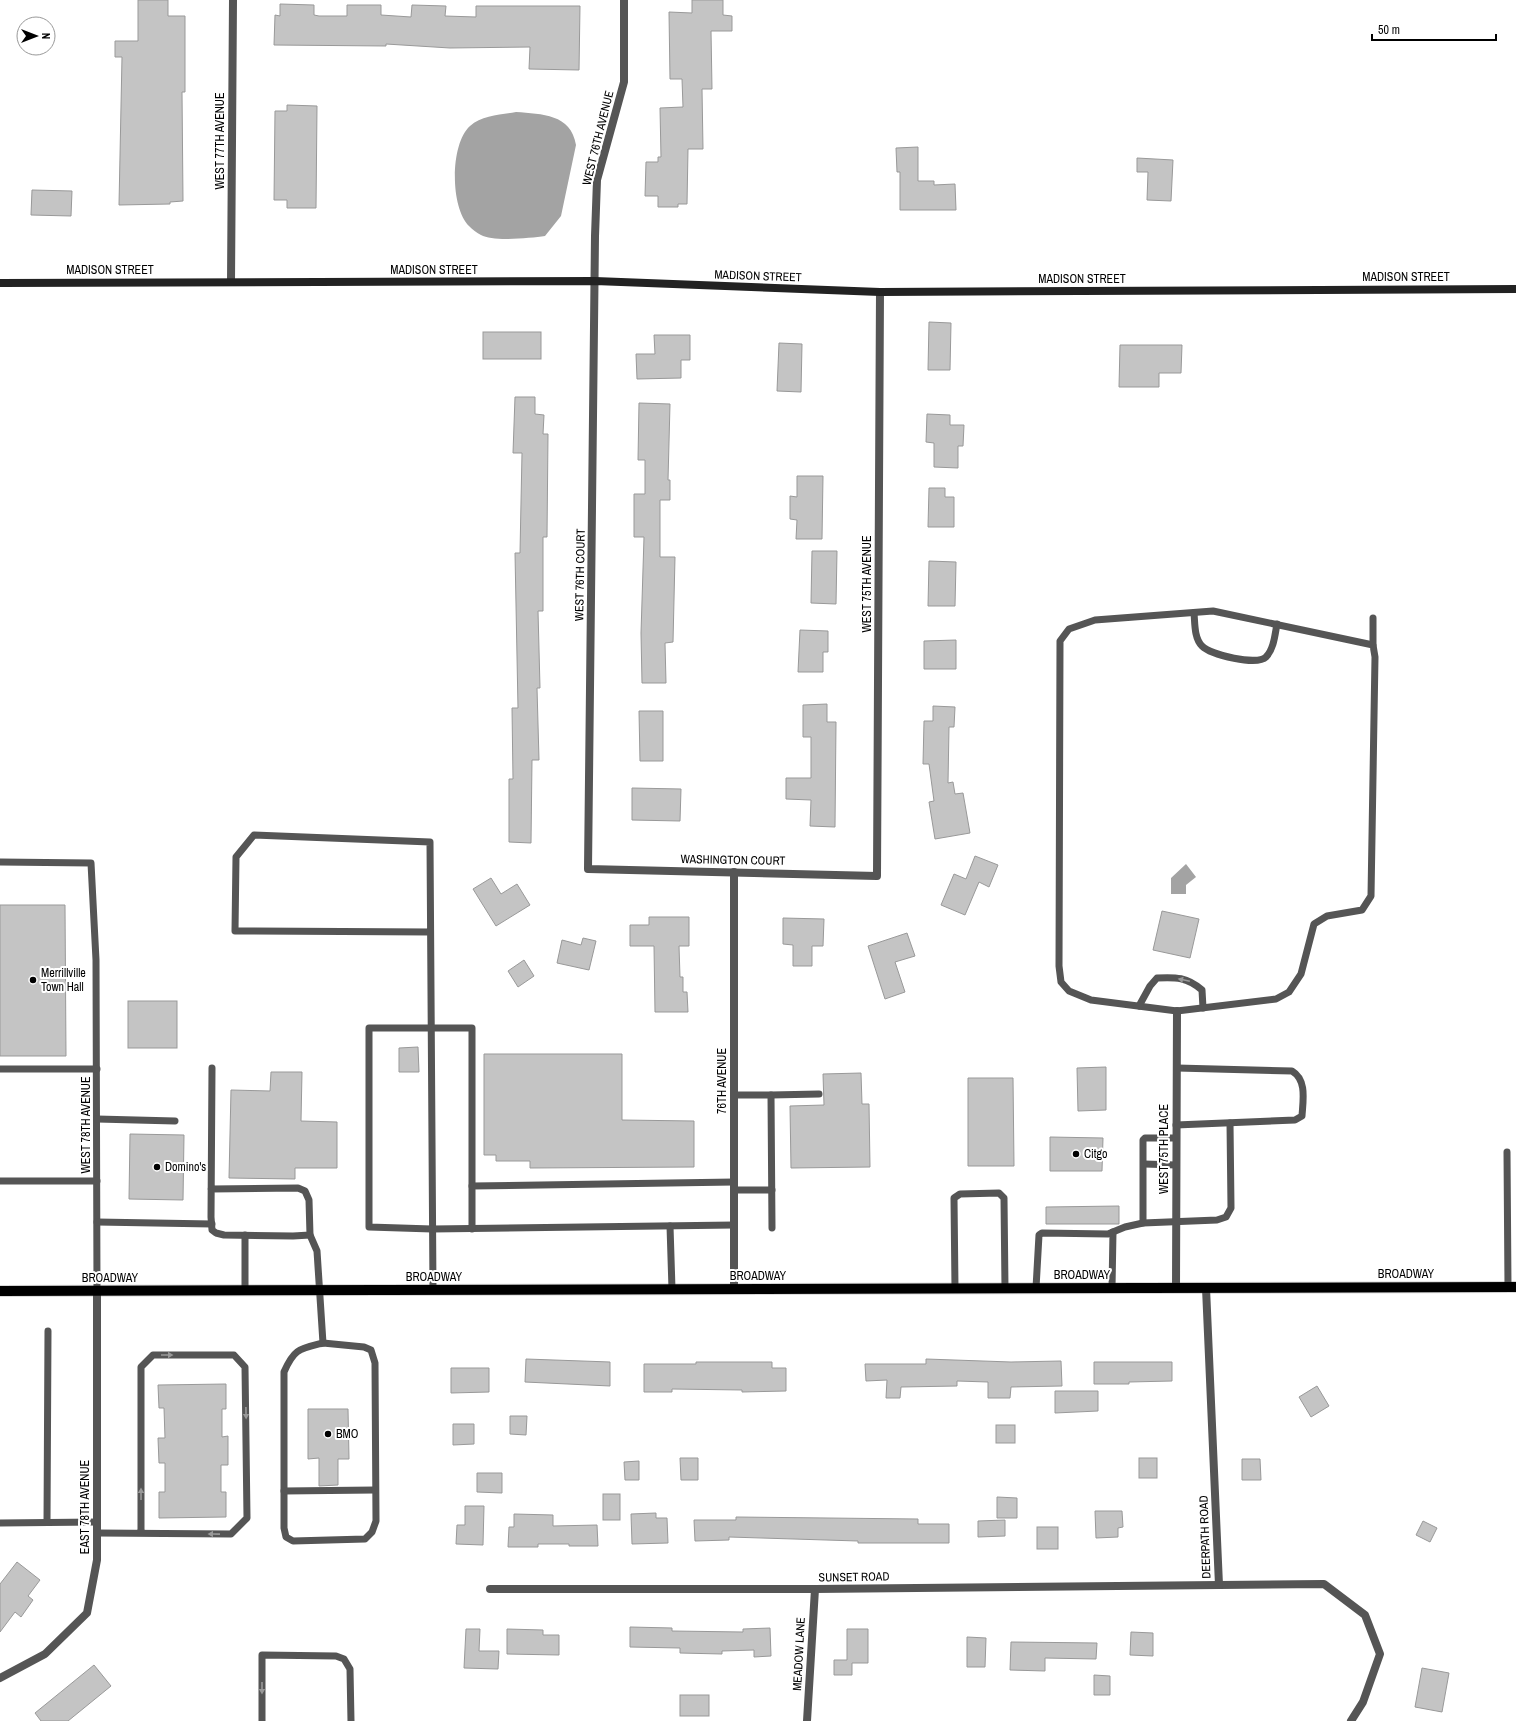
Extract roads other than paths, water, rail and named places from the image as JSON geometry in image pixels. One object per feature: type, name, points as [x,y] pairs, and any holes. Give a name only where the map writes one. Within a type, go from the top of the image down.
[{"type":"main road","name":"BROADWAY","points":[[0,1291],[1512,1287]]},
{"type":"street","name":"WEST 77TH AVENUE","points":[[231,282],[233,0]]},
{"type":"street","name":"WEST 76TH AVENUE","points":[[595,281],[597,180],[624,82],[624,0]]},
{"type":"street","name":"MADISON STREET","points":[[0,283],[595,281],[880,292],[1516,289]]},
{"type":"street","name":"WEST 76TH COURT","points":[[588,869],[595,281]]},
{"type":"street","name":"WEST 75TH AVENUE","points":[[878,876],[880,292]]},
{"type":"street","name":"WASHINGTON COURT","points":[[588,869],[878,876]]},
{"type":"street","name":"76TH AVENUE","points":[[734,872],[734,1289]]},
{"type":"street","name":"WEST 75TH PLACE","points":[[1176,1288],[1177,1011]]},
{"type":"street","name":"DEERPATH ROAD","points":[[1206,1288],[1219,1585],[1324,1584],[1365,1615],[1380,1654],[1363,1702],[1351,1721]]},
{"type":"street","name":"EAST 78TH AVENUE","points":[[0,1678],[45,1654],[88,1613],[97,1560],[97,1291]]},
{"type":"street","name":"SUNSET ROAD","points":[[490,1589],[815,1589],[1219,1585]]},
{"type":"street","name":"MEADOW LANE","points":[[807,1721],[815,1589]]},
{"type":"lane","points":[[1373,618],[1373,645],[1375,657],[1371,896],[1362,910],[1326,916],[1314,924],[1301,974],[1290,992],[1276,999],[1177,1011],[1091,1000],[1069,991],[1061,982],[1059,966],[1060,641],[1069,629],[1095,620],[1213,611],[1373,645]]},
{"type":"lane","points":[[1194,613],[1196,634],[1201,645],[1213,654],[1256,662],[1266,657],[1272,646],[1277,624]]},
{"type":"lane","points":[[430,932],[235,931],[236,857],[254,835],[430,842],[433,1290]]},
{"type":"lane","name":"WEST 78TH AVENUE","points":[[0,862],[91,863],[96,960],[97,1291]]},
{"type":"lane","points":[[1139,1006],[1150,986],[1157,978],[1173,977],[1192,981],[1202,990],[1203,1008]]},
{"type":"lane","points":[[472,1229],[472,1028],[369,1028],[369,1227],[472,1229],[734,1225]]},
{"type":"lane","points":[[212,1068],[212,1230],[216,1233],[245,1235],[310,1235]]},
{"type":"lane","points":[[1176,1125],[1295,1120],[1302,1116],[1303,1086],[1299,1075],[1292,1071],[1177,1068]]},
{"type":"lane","points":[[0,1069],[97,1069]]},
{"type":"lane","points":[[734,1095],[819,1094]]},
{"type":"lane","points":[[771,1095],[772,1228]]},
{"type":"lane","points":[[97,1119],[175,1121]]},
{"type":"lane","points":[[1036,1288],[1039,1235],[1042,1233],[1108,1234],[1143,1223],[1176,1220],[1217,1220],[1226,1217],[1231,1208],[1230,1123]]},
{"type":"lane","points":[[1143,1223],[1144,1140],[1145,1138],[1176,1138]]},
{"type":"lane","points":[[1507,1152],[1512,1287]]},
{"type":"lane","points":[[1144,1164],[1176,1165]]},
{"type":"lane","points":[[0,1181],[97,1181]]},
{"type":"lane","points":[[472,1186],[734,1186],[772,1190]]},
{"type":"lane","points":[[211,1189],[298,1188],[305,1190],[309,1200],[310,1235],[317,1251],[323,1343]]},
{"type":"lane","points":[[956,1288],[954,1198],[960,1194],[999,1193],[1004,1198],[1005,1288]]},
{"type":"lane","points":[[97,1222],[212,1224]]},
{"type":"lane","points":[[670,1226],[672,1289]]},
{"type":"lane","points":[[1112,1288],[1113,1232]]},
{"type":"lane","points":[[245,1235],[245,1291]]},
{"type":"lane","points":[[47,1522],[48,1331]]},
{"type":"lane","points":[[323,1343],[364,1347],[371,1350],[374,1362],[375,1490],[376,1521],[372,1532],[365,1539],[293,1541],[286,1537],[284,1528],[284,1372],[291,1356],[301,1348],[323,1343]]},
{"type":"lane","points":[[97,1533],[231,1534],[247,1518],[245,1367],[234,1355],[153,1355],[141,1367],[141,1533]]},
{"type":"lane","points":[[284,1491],[375,1490]]},
{"type":"lane","points":[[0,1523],[97,1522]]},
{"type":"lane","points":[[262,1721],[262,1655],[336,1656],[344,1659],[350,1669],[352,1721]]},
{"type":"place","name":"Merrillville Town Hall","points":[[33,980]]},
{"type":"place","name":"Citgo","points":[[1076,1154]]},
{"type":"place","name":"Domino's","points":[[157,1167]]},
{"type":"place","name":"BMO","points":[[328,1434]]}]
